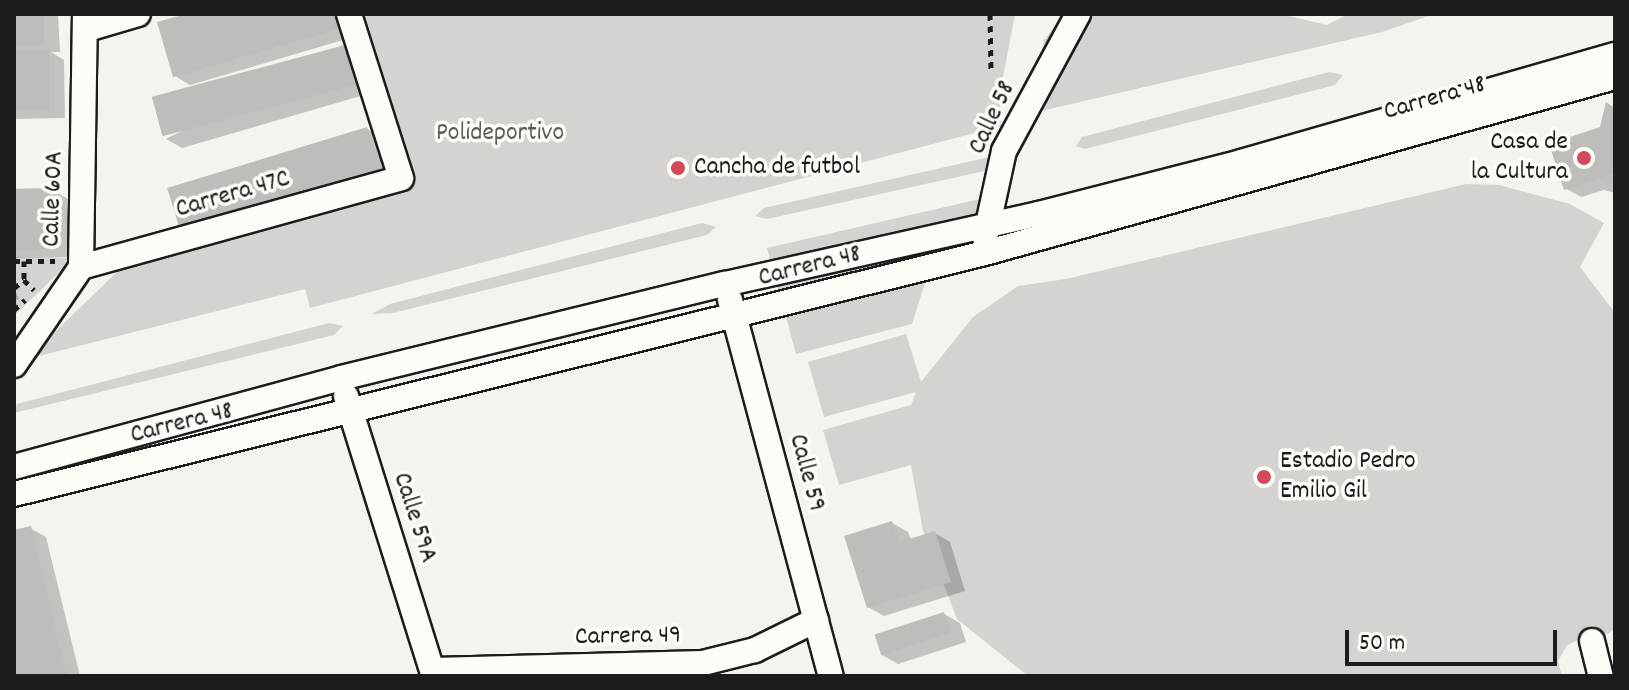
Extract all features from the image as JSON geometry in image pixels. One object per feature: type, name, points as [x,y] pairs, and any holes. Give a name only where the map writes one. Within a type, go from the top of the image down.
[{"type":"street","points":[[86,22],[138,14]]},
{"type":"street","name":"Carrera 47C","points":[[81,267],[401,178],[349,14]]},
{"type":"street","name":"Calle 58","points":[[985,253],[986,226],[1004,151],[1078,14]]},
{"type":"street","name":"Calle 60A","points":[[14,365],[81,267],[86,22]]},
{"type":"street","name":"Carrera 48","points":[[1556,84],[1615,55]]},
{"type":"street","name":"Carrera 48","points":[[14,494],[985,253],[1244,172],[1556,84],[1615,77]]},
{"type":"street","name":"Carrera 48","points":[[14,467],[341,378],[725,284],[1244,172]]},
{"type":"street","name":"Calle 59","points":[[725,284],[831,676]]},
{"type":"street","name":"Calle 59A","points":[[341,378],[434,673]]},
{"type":"street","name":"Carrera 49","points":[[434,673],[703,663],[755,650],[816,620]]},
{"type":"street","points":[[1592,641],[1601,676]]},
{"type":"path","points":[[990,14],[991,72]]},
{"type":"path","points":[[14,268],[23,264],[24,280],[35,291]]},
{"type":"path","points":[[14,288],[24,280]]},
{"type":"green space","name":"Polideportivo","points":[[342,14],[1015,14],[1000,93],[1001,126],[310,308],[305,289],[27,359],[119,270],[290,222],[389,187]]},
{"type":"green space","points":[[1064,14],[1280,14],[1327,25],[1348,14],[1434,14],[1382,32],[1041,111],[1036,103],[1044,40]]},
{"type":"green space","points":[[1329,72],[1343,75],[1335,85],[1085,149],[1076,146],[1082,137]]},
{"type":"green space","points":[[994,156],[998,168],[767,219],[755,216],[764,208]]},
{"type":"green space","name":"Estadio Pedro Emilio Gil","points":[[1466,184],[1499,185],[1570,204],[1604,223],[1580,267],[1615,313],[1615,629],[1595,642],[1585,637],[1567,645],[1558,661],[1562,676],[1028,676],[957,619],[923,531],[911,465],[839,485],[823,430],[911,405],[916,392],[824,417],[808,362],[906,334],[921,382],[973,317],[1018,286],[1066,279]]},
{"type":"green space","points":[[997,195],[929,270],[912,324],[796,354],[767,248]]},
{"type":"green space","points":[[702,223],[716,227],[707,235],[393,313],[372,314],[390,304]]},
{"type":"green space","points":[[14,257],[74,258],[14,316]]},
{"type":"green space","points":[[329,323],[343,326],[334,335],[14,413],[17,404]]},
{"type":"building","points":[[14,14],[44,14],[44,45],[14,45]]},
{"type":"building","points":[[186,14],[338,14],[342,28],[173,77],[157,22]]},
{"type":"building","points":[[345,45],[356,85],[162,136],[152,97]]},
{"type":"building","points":[[14,49],[49,49],[49,111],[14,111]]},
{"type":"building","name":"Casa de la Cultura","points":[[1606,102],[1615,108],[1615,173],[1564,190],[1549,144],[1600,127]]},
{"type":"building","points":[[367,127],[381,173],[181,234],[167,188]]},
{"type":"building","points":[[52,188],[53,249],[15,250],[14,189]]},
{"type":"building","points":[[892,521],[899,542],[935,531],[951,582],[867,608],[844,536]]},
{"type":"building","points":[[31,526],[67,676],[14,676],[14,530]]},
{"type":"building","points":[[944,612],[951,633],[881,655],[875,635]]},
{"type":"place","name":"Casa de la Cultura","points":[[1584,158]]},
{"type":"place","name":"Cancha de futbol","points":[[678,168]]},
{"type":"place","name":"Estadio Pedro Emilio Gil","points":[[1264,477]]}]
